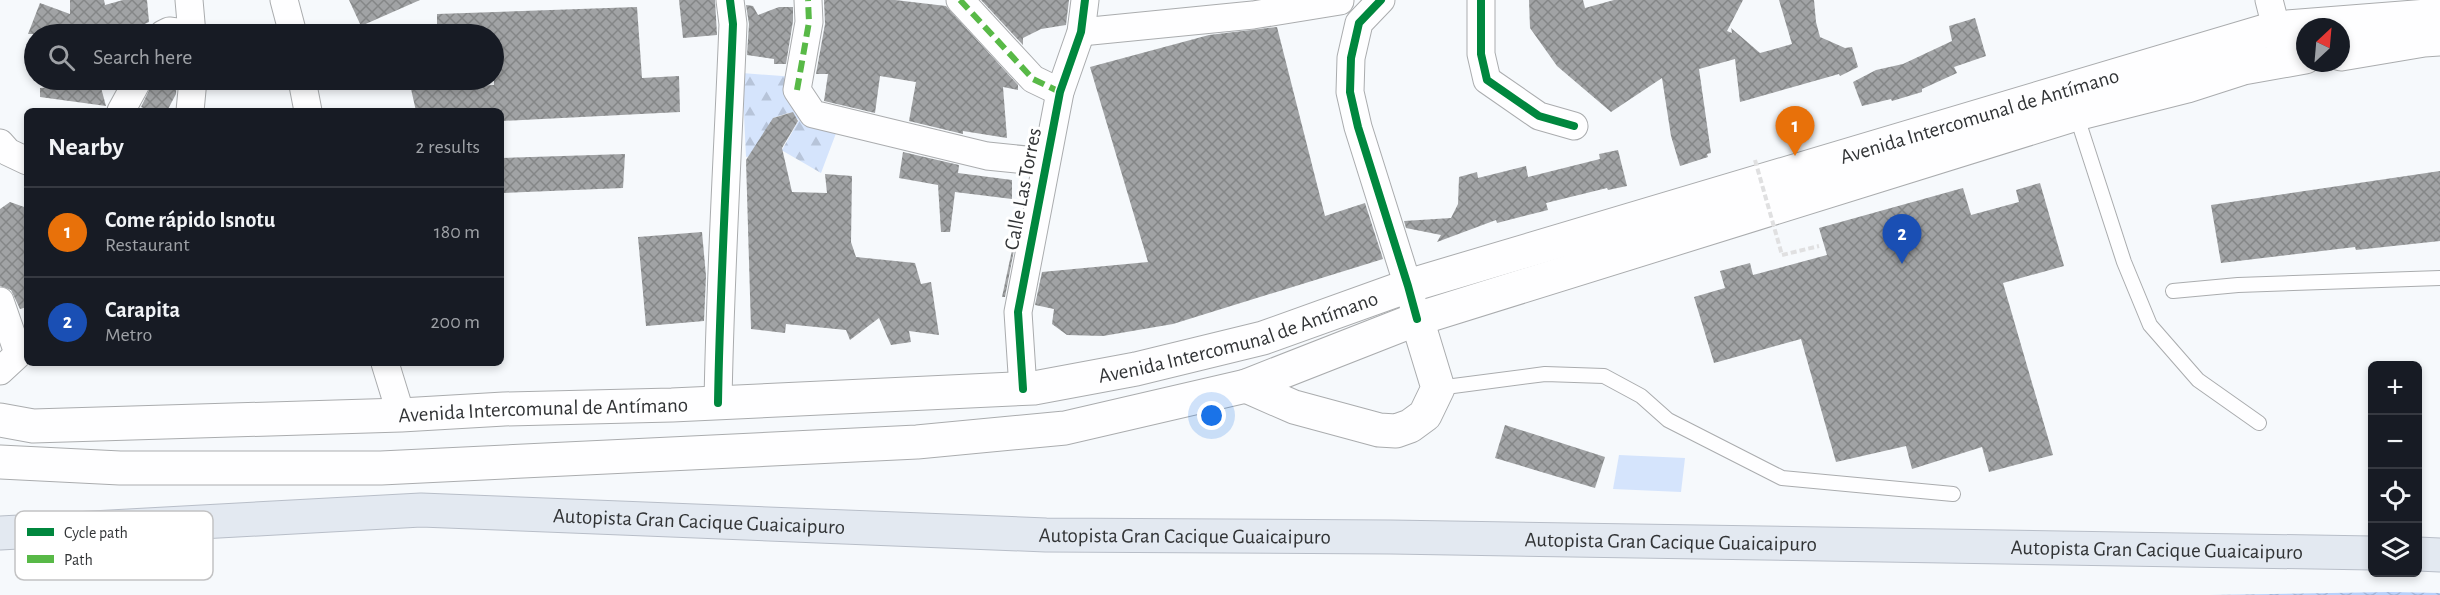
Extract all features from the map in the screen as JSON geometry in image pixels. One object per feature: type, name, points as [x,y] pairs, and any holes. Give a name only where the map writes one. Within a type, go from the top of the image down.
[{"type":"highway","name":"Autopista Gran Cacique Guaicaipuro","points":[[213,521],[421,510],[1046,535],[1434,537],[2368,553]]},
{"type":"highway","name":"Autopista Gran Cacique Guaicaipuro","points":[[0,533],[15,532]]},
{"type":"highway","points":[[2422,554],[2440,555]]},
{"type":"main road","name":"Avenida Intercomunal de Antímano","points":[[0,420],[33,426],[401,415],[1023,389],[1136,369],[1229,348],[1296,328],[1408,285],[2272,14],[2440,15]]},
{"type":"main road","points":[[2350,53],[2440,39]]},
{"type":"main road","name":"Avenida Intercomunal de Antímano","points":[[0,462],[120,468],[381,468],[927,441],[1065,428],[1246,386],[1417,319],[2076,114],[2187,86],[2243,68],[2295,58]]},
{"type":"main road","points":[[1246,386],[1294,407],[1379,430],[1396,431],[1410,426],[1425,415],[1438,388],[1417,319]]},
{"type":"street","points":[[189,0],[191,24]]},
{"type":"street","points":[[284,0],[290,24]]},
{"type":"street","points":[[718,403],[720,285],[728,174],[733,24],[730,0]]},
{"type":"street","points":[[808,0],[809,22],[797,90],[813,114],[987,156],[1046,162]]},
{"type":"street","points":[[960,0],[1033,79],[1060,92]]},
{"type":"street","name":"Calle Las Torres","points":[[1023,389],[1018,312],[1060,92],[1081,32],[1085,0]]},
{"type":"street","points":[[1380,0],[1359,23],[1351,58],[1350,92],[1358,127],[1417,319]]},
{"type":"street","points":[[1481,0],[1481,54],[1487,80],[1539,116],[1574,126]]},
{"type":"street","points":[[1081,32],[1253,15],[1340,1],[1359,23]]},
{"type":"street","points":[[2272,14],[2295,58]]},
{"type":"street","points":[[123,108],[133,90]]},
{"type":"street","points":[[190,108],[193,90]]},
{"type":"street","points":[[304,90],[307,108]]},
{"type":"street","points":[[0,143],[8,152],[24,160]]},
{"type":"street","points":[[0,301],[15,356]]},
{"type":"street","points":[[386,366],[401,415]]},
{"type":"lane","points":[[2076,114],[2124,262],[2150,325],[2198,380],[2259,423]]},
{"type":"lane","points":[[2173,291],[2238,285],[2440,278]]},
{"type":"lane","points":[[1438,388],[1545,374],[1604,376],[1641,396],[1668,420],[1782,478],[1953,494]]},
{"type":"path","points":[[1755,160],[1782,255],[1819,246]]},
{"type":"green space","points":[[742,73],[796,77],[838,128],[821,173],[783,151],[746,157]],"holes":[[[788,113],[799,120],[782,150],[773,118]]]},
{"type":"green space","points":[[1619,455],[1685,458],[1681,492],[1613,489]]},
{"type":"water","points":[[2440,593],[2440,595],[2209,595]]},
{"type":"building","points":[[70,0],[104,0],[105,5],[123,0],[147,0],[149,22],[145,24],[32,24],[40,3],[70,14]]},
{"type":"building","points":[[349,0],[420,0],[366,24],[360,24]]},
{"type":"building","points":[[679,0],[715,0],[717,35],[683,38]]},
{"type":"building","points":[[824,0],[895,0],[946,6],[1018,85],[1018,90],[1003,87],[1007,138],[963,131],[963,134],[909,121],[916,82],[880,76],[875,113],[824,101],[828,74],[816,74],[825,24]]},
{"type":"building","points":[[981,0],[1069,0],[1066,25],[1041,29],[1023,38],[1023,45]]},
{"type":"building","points":[[1529,0],[1583,0],[1585,8],[1614,0],[1743,0],[1727,31],[1732,33],[1731,28],[1760,53],[1792,44],[1779,0],[1814,0],[1820,37],[1845,48],[1852,47],[1858,67],[1840,76],[1839,74],[1740,102],[1735,59],[1699,69],[1711,153],[1707,154],[1708,157],[1680,166],[1671,136],[1662,78],[1611,112],[1557,66],[1530,28]]},
{"type":"building","points":[[746,5],[753,6],[758,15],[779,7],[793,7],[786,64],[774,64],[774,59],[747,55],[749,24]]},
{"type":"building","points":[[637,7],[642,78],[679,76],[680,112],[504,121],[504,108],[415,108],[411,90],[504,90],[504,24],[437,24],[437,14]]},
{"type":"building","points":[[1975,18],[1986,56],[1954,67],[1957,73],[1922,89],[1922,92],[1892,101],[1891,99],[1862,106],[1853,82],[1876,70],[1903,64],[1952,41],[1949,26]]},
{"type":"building","points":[[1277,27],[1325,216],[1365,203],[1383,259],[1173,324],[1103,336],[1067,335],[1052,324],[1054,309],[1035,305],[1042,272],[1148,262],[1090,67],[1209,35]]},
{"type":"building","points":[[40,90],[102,90],[106,106],[40,97]]},
{"type":"building","points":[[149,90],[176,90],[169,108],[141,107]]},
{"type":"building","points":[[793,112],[798,121],[782,148],[792,192],[827,193],[825,174],[852,176],[851,242],[856,257],[915,263],[921,284],[931,282],[939,335],[909,331],[911,342],[891,345],[879,318],[850,340],[846,330],[786,324],[785,333],[751,329],[746,160],[773,118]]},
{"type":"building","points":[[1618,150],[1627,186],[1608,190],[1607,188],[1546,203],[1548,210],[1497,223],[1496,220],[1437,242],[1441,235],[1406,228],[1404,221],[1451,218],[1458,204],[1459,177],[1477,172],[1478,178],[1526,166],[1528,177],[1600,159],[1599,154]]},
{"type":"building","points":[[903,152],[959,165],[958,173],[1012,180],[1012,199],[955,192],[950,232],[941,232],[938,185],[899,178]]},
{"type":"building","points":[[625,154],[623,188],[504,193],[504,158]]},
{"type":"building","points":[[2440,171],[2440,241],[2356,250],[2355,247],[2221,263],[2211,205]]},
{"type":"building","points":[[2040,183],[2064,266],[2003,283],[2053,455],[1989,472],[1982,447],[1912,469],[1906,446],[1836,462],[1801,339],[1714,363],[1694,297],[1725,288],[1720,271],[1750,263],[1753,275],[1827,255],[1819,228],[1963,188],[1971,215],[2019,202],[2016,190]]},
{"type":"building","points":[[10,202],[24,207],[24,308],[20,309],[11,290],[0,286],[0,209]]},
{"type":"building","points":[[702,232],[706,276],[704,321],[646,326],[638,237]]},
{"type":"building","points":[[1012,250],[1014,250],[1005,297],[1002,297]]},
{"type":"building","points":[[1505,425],[1605,457],[1595,488],[1495,458]]},
{"type":"marked path","points":[[797,90],[809,22],[808,0]]},
{"type":"marked path","points":[[960,0],[1033,79],[1060,92]]},
{"type":"cycle path","points":[[718,403],[733,24],[730,0]]},
{"type":"cycle path","points":[[1023,389],[1018,312],[1060,92],[1081,32],[1085,0]]},
{"type":"cycle path","points":[[1381,0],[1359,23],[1351,58],[1350,92],[1358,127],[1417,319]]},
{"type":"cycle path","points":[[1481,0],[1481,54],[1487,80],[1539,116],[1574,126]]},
{"type":"place","name":"Come rápido Isnotu","points":[[1795,156]]},
{"type":"place","name":"Carapita","points":[[1902,264]]}]
